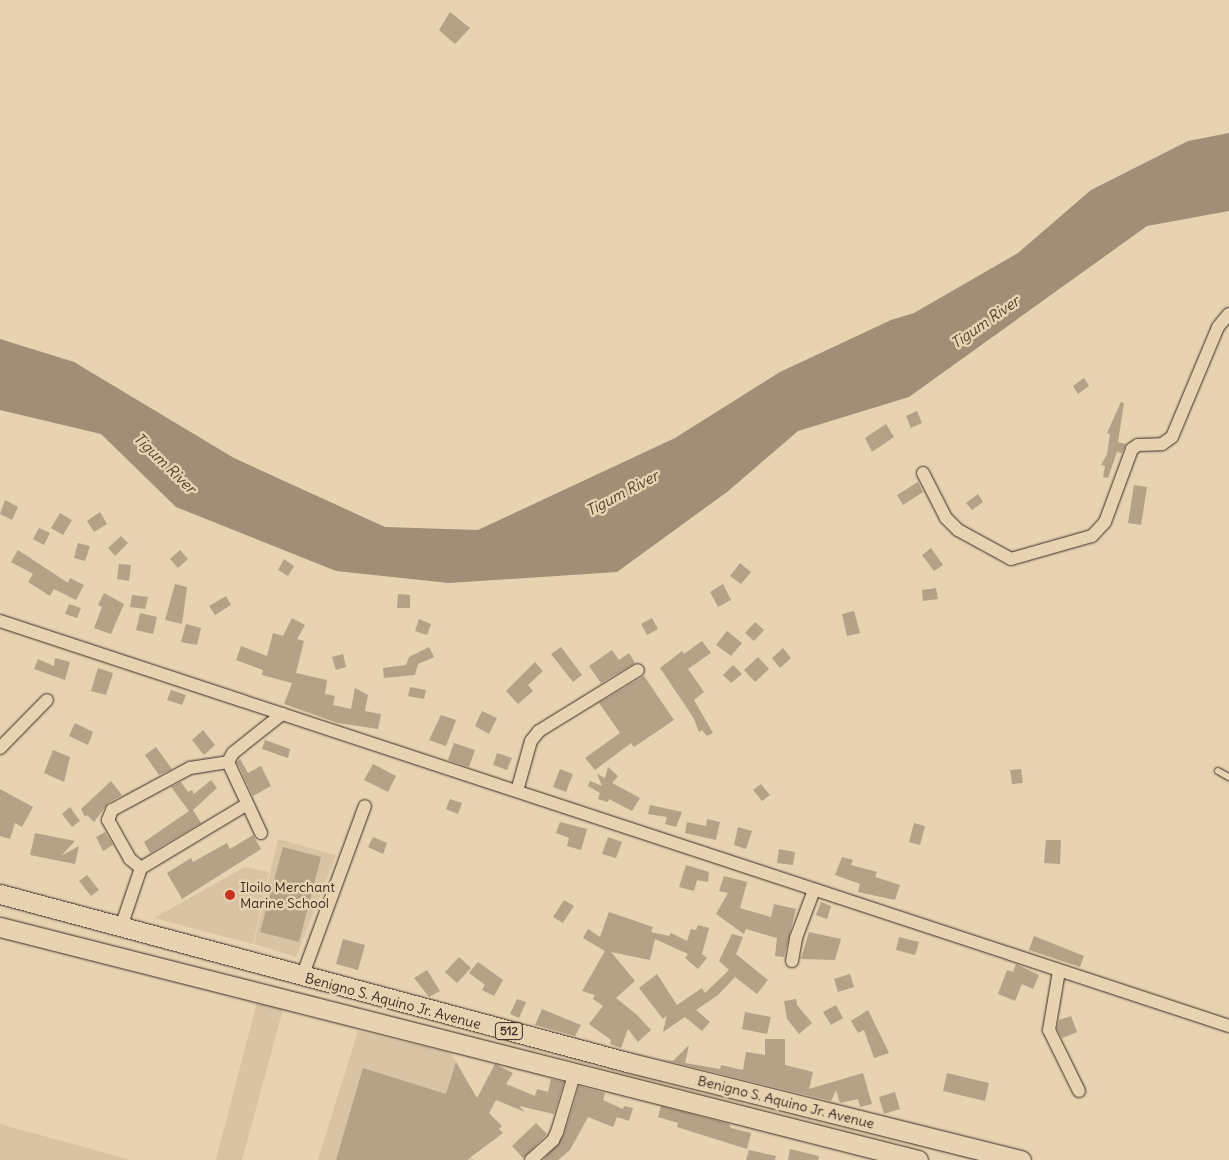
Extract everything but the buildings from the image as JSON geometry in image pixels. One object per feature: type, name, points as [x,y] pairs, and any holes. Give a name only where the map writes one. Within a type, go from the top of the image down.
[{"type":"main road","name":"Benigno S. Aquino Jr. Avenue","points":[[0,894],[302,977],[983,1155],[1021,1160]]},
{"type":"main road","name":"Benigno S. Aquino Jr. Avenue","points":[[0,927],[918,1160]]},
{"type":"street","points":[[923,473],[952,524],[1011,559],[1021,559],[1092,536],[1105,522],[1132,449],[1138,445],[1162,444],[1172,436],[1218,328],[1229,314]]},
{"type":"street","points":[[0,621],[1229,1026]]},
{"type":"street","points":[[517,791],[531,741],[538,731],[638,670]]},
{"type":"street","points":[[0,748],[47,700]]},
{"type":"street","points":[[228,762],[233,753],[282,714]]},
{"type":"street","points":[[228,762],[246,805],[261,833]]},
{"type":"street","points":[[141,868],[130,859],[108,820],[112,810],[190,768],[228,762]]},
{"type":"street","points":[[121,927],[141,868],[246,805]]},
{"type":"street","points":[[302,977],[365,806]]},
{"type":"street","points":[[792,961],[796,938],[814,890]]},
{"type":"street","points":[[1059,971],[1049,1030],[1080,1092]]},
{"type":"street","points":[[531,1160],[553,1140],[557,1132],[574,1072]]},
{"type":"lane","points":[[1218,771],[1229,777]]},
{"type":"shaded area","points":[[278,839],[336,855],[296,957],[254,944]]},
{"type":"shaded area","name":"Iloilo Merchant Marine School","points":[[245,867],[269,872],[253,944],[154,918]]},
{"type":"shaded area","points":[[257,1002],[283,1009],[242,1160],[216,1160]]},
{"type":"shaded area","points":[[358,1031],[451,1053],[472,1091],[442,1112],[473,1160],[318,1160]]},
{"type":"shaded area","points":[[0,1124],[131,1160],[0,1160]]},
{"type":"water","name":"Tigum River","points":[[1229,133],[1229,211],[1147,226],[909,397],[798,431],[727,492],[617,572],[449,583],[336,571],[176,507],[101,434],[0,410],[0,339],[74,362],[234,458],[385,527],[478,530],[675,438],[780,372],[891,320],[914,313],[1018,253],[1091,190],[1188,141]]},
{"type":"place","name":"Iloilo Merchant Marine School","points":[[230,895]]}]
